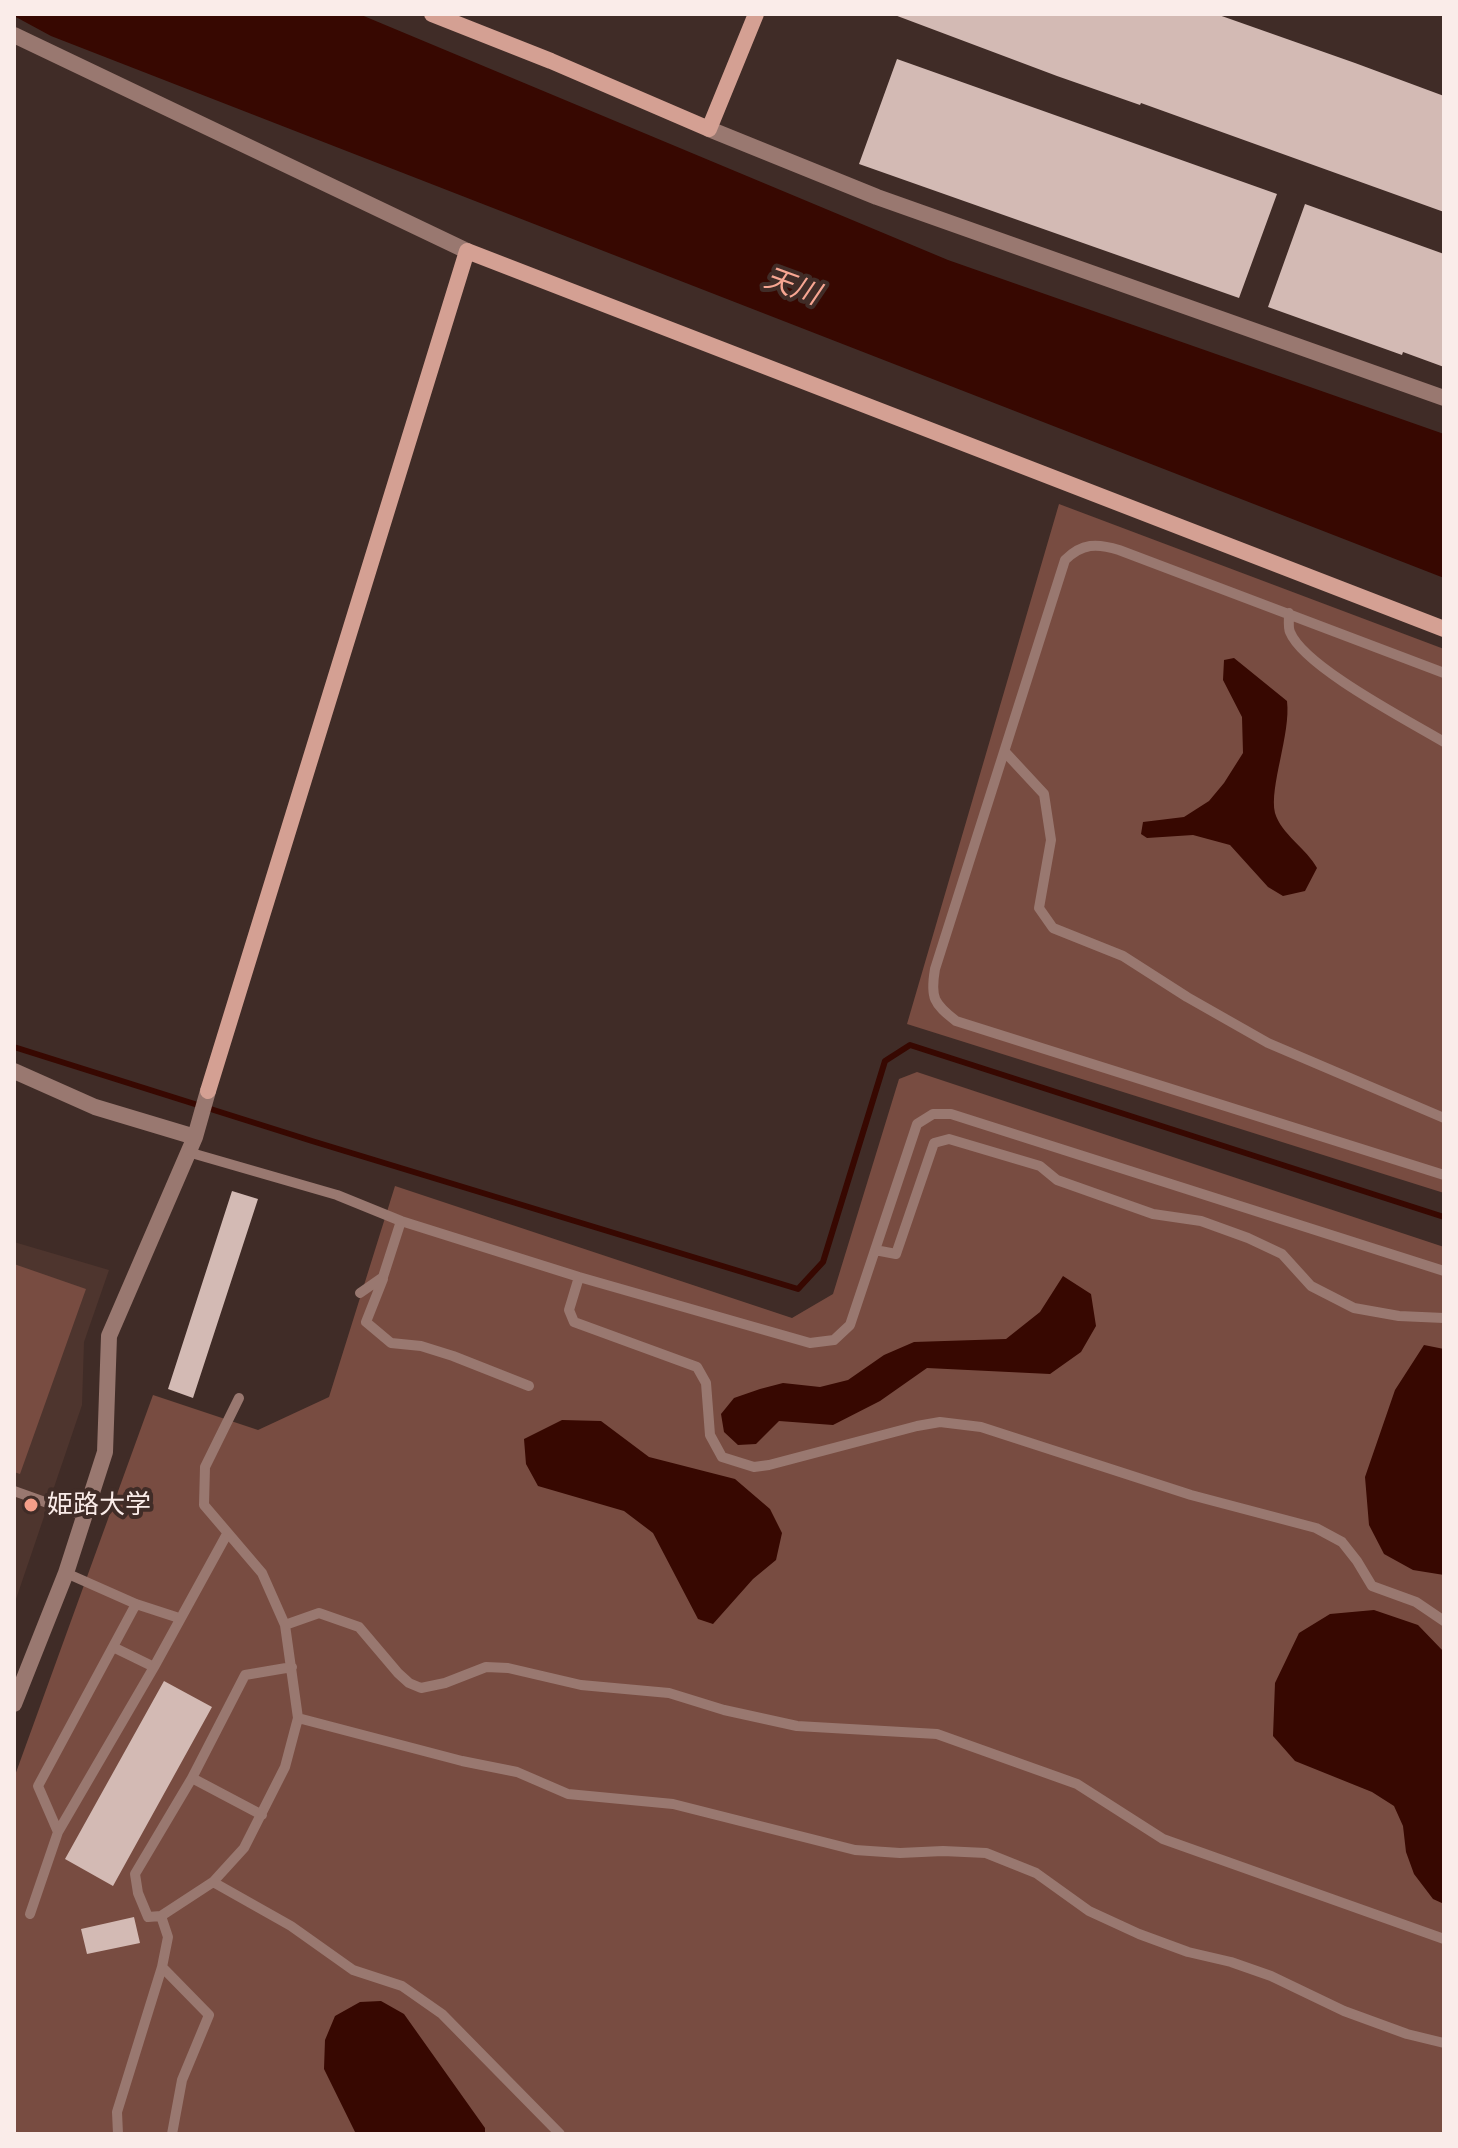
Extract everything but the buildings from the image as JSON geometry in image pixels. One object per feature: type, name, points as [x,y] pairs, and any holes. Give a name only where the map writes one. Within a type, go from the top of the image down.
[{"type":"street","points":[[432,14],[877,197],[1444,398]]},
{"type":"street","points":[[709,129],[756,14]]},
{"type":"street","points":[[14,35],[467,251],[1444,629]]},
{"type":"street","points":[[14,1704],[66,1573],[105,1452],[109,1336],[191,1145],[467,251]]},
{"type":"street","points":[[14,1071],[191,1145]]},
{"type":"lane","points":[[1444,673],[1101,544],[1078,548],[1065,560],[931,988],[936,1005],[956,1021],[1444,1175]]},
{"type":"lane","points":[[1289,613],[1290,633],[1314,661],[1444,742]]},
{"type":"lane","points":[[1005,752],[1044,794],[1051,840],[1039,908],[1053,928],[1123,956],[1268,1043],[1444,1118]]},
{"type":"lane","points":[[191,1145],[337,1195],[401,1221],[579,1277],[810,1343],[834,1340],[850,1325],[917,1124],[933,1114],[951,1114],[1444,1271]]},
{"type":"lane","points":[[875,1250],[896,1254],[934,1143],[949,1139],[1040,1166],[1057,1180],[1153,1214],[1201,1221],[1248,1238],[1282,1254],[1311,1286],[1354,1308],[1399,1316],[1444,1318]]},
{"type":"lane","points":[[401,1221],[366,1322],[391,1343],[421,1346],[529,1386]]},
{"type":"lane","points":[[360,1293],[383,1277]]},
{"type":"lane","points":[[579,1277],[569,1310],[574,1322],[697,1367],[706,1383],[710,1435],[722,1457],[754,1467],[928,1424],[940,1422],[981,1427],[1191,1495],[1316,1528],[1342,1542],[1372,1586],[1416,1602],[1444,1621]]},
{"type":"lane","points":[[239,1398],[205,1467],[204,1505],[262,1573],[285,1625],[292,1667],[298,1718],[285,1767],[244,1848],[213,1882],[161,1916],[148,1917],[138,1893],[135,1874],[192,1778],[245,1675],[292,1667]]},
{"type":"lane","points":[[14,1491],[84,1516]]},
{"type":"lane","points":[[30,1914],[58,1832],[227,1534]]},
{"type":"lane","points":[[66,1573],[136,1604],[179,1618]]},
{"type":"lane","points":[[58,1832],[38,1786],[136,1604]]},
{"type":"lane","points":[[285,1625],[319,1613],[359,1627],[398,1673],[421,1688],[445,1683],[486,1667],[508,1668],[581,1685],[669,1693],[724,1710],[797,1726],[937,1734],[1077,1784],[1163,1839],[1444,1939]]},
{"type":"lane","points":[[113,1647],[154,1667]]},
{"type":"lane","points":[[298,1718],[462,1761],[517,1772],[568,1794],[673,1804],[855,1850],[986,1853],[1036,1873],[1089,1911],[1139,1934],[1271,1976],[1344,2011],[1407,2034],[1444,2043]]},
{"type":"lane","points":[[192,1778],[262,1815]]},
{"type":"lane","points":[[213,1882],[291,1926],[353,1970],[402,1986],[442,2014],[560,2134]]},
{"type":"lane","points":[[118,2134],[117,2112],[162,1967],[168,1937],[161,1916]]},
{"type":"lane","points":[[162,1967],[209,2015],[182,2080],[172,2134]]},
{"type":"shaded area","points":[[1059,504],[1444,649],[1444,1193],[907,1024]]},
{"type":"shaded area","points":[[917,1072],[1444,1247],[1444,2134],[14,2134],[14,1778],[153,1395],[258,1430],[329,1397],[395,1186],[792,1318],[833,1294],[899,1079]]},
{"type":"shaded area","name":"姫路大学","points":[[14,1242],[109,1270],[84,1342],[82,1405],[14,1605]]},
{"type":"shaded area","points":[[14,1264],[86,1289],[20,1474],[14,1472]]},
{"type":"water","name":"天川","points":[[14,14],[359,14],[948,260],[1444,434],[1444,578],[51,36]]},
{"type":"water","points":[[1234,658],[1287,701],[1275,813],[1283,828],[1317,868],[1305,891],[1283,896],[1268,887],[1230,845],[1193,835],[1147,838],[1141,834],[1143,822],[1184,817],[1209,801],[1243,753],[1242,717],[1223,680],[1224,660]]},
{"type":"water","points":[[1063,1276],[1091,1294],[1096,1326],[1081,1352],[1050,1374],[927,1368],[880,1401],[833,1425],[779,1421],[756,1444],[738,1445],[724,1432],[721,1414],[734,1398],[760,1389],[783,1383],[820,1387],[848,1380],[884,1355],[914,1342],[1006,1339],[1040,1312]]},
{"type":"water","points":[[1424,1345],[1444,1349],[1444,1575],[1413,1570],[1384,1554],[1369,1525],[1365,1477],[1395,1390]]},
{"type":"water","points":[[562,1420],[601,1421],[649,1457],[735,1479],[770,1509],[782,1533],[776,1560],[753,1579],[713,1624],[698,1619],[653,1533],[624,1511],[538,1486],[526,1464],[524,1439]]},
{"type":"water","points":[[1374,1610],[1418,1625],[1444,1652],[1444,1904],[1433,1899],[1414,1874],[1406,1852],[1403,1826],[1394,1806],[1372,1792],[1295,1761],[1273,1736],[1275,1683],[1299,1633],[1330,1614]]},
{"type":"water","points":[[381,2001],[404,2014],[485,2128],[485,2134],[356,2134],[324,2069],[325,2040],[335,2016],[360,2002]]},
{"type":"waterway","points":[[14,1047],[798,1289],[823,1262],[885,1061],[910,1045],[1444,1217]]},
{"type":"place","name":"姫路大学","points":[[31,1505]]}]
